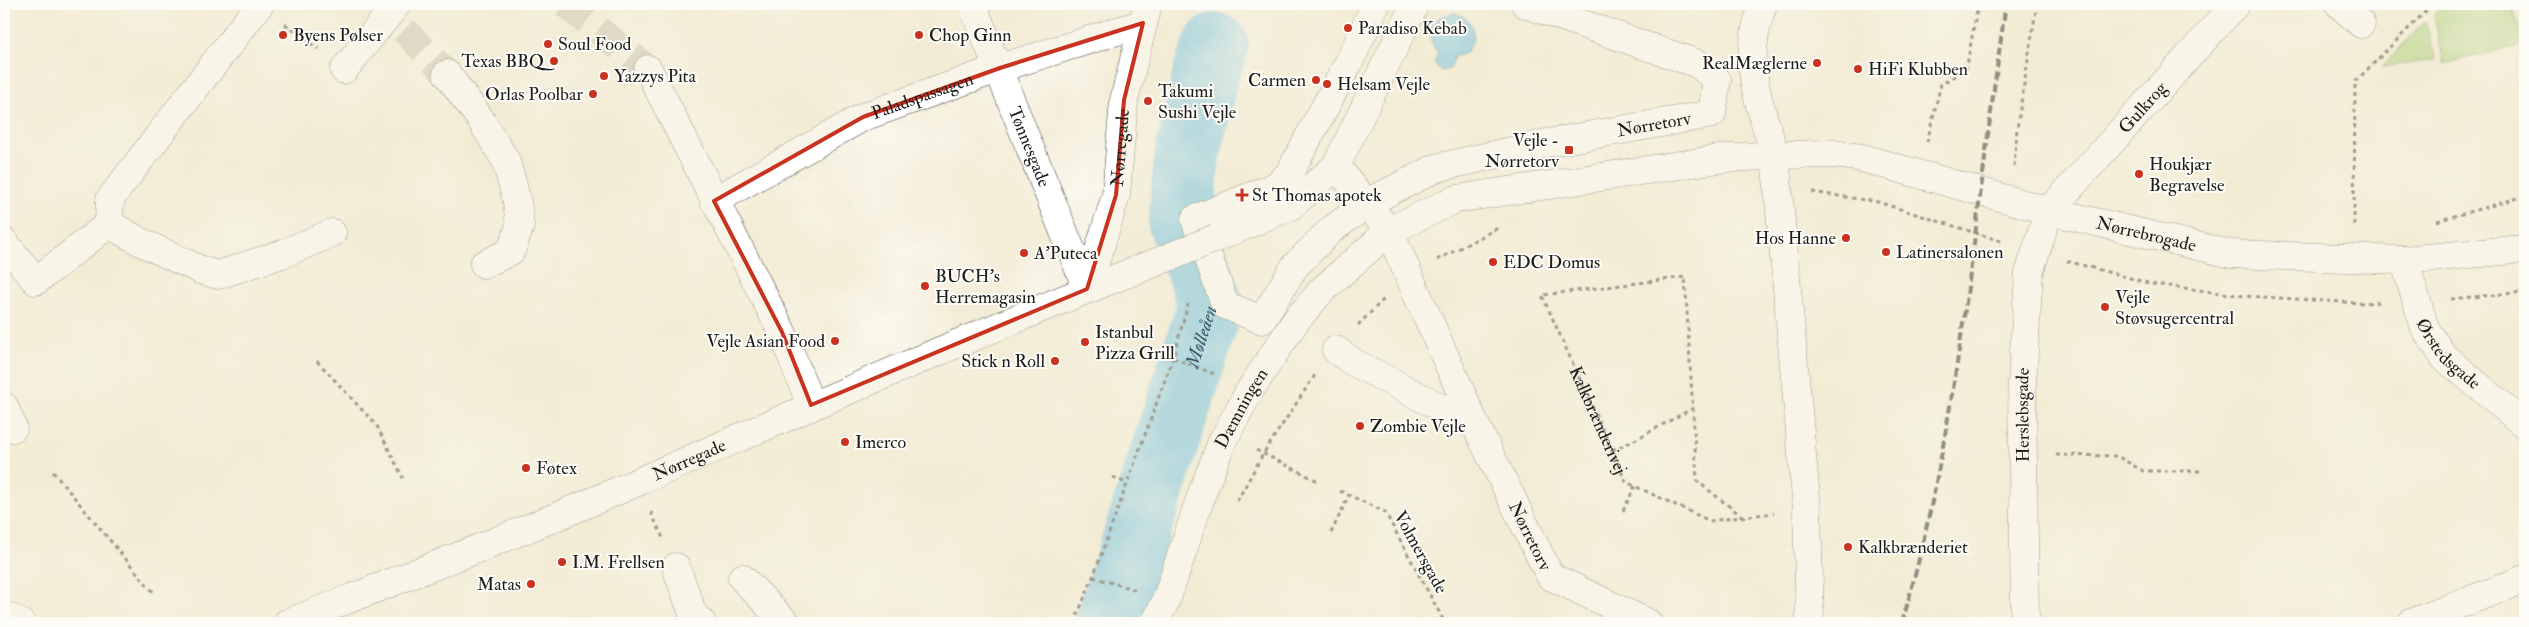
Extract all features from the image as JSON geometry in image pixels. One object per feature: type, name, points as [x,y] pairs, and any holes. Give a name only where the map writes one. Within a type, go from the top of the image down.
[{"type":"street","points":[[4,242],[36,281],[109,224],[110,199],[260,4]]},
{"type":"street","name":"Tønnesgade","points":[[972,4],[1000,68],[1087,289]]},
{"type":"street","name":"Nørretorv","points":[[1376,4],[1350,60],[1289,174],[1276,186],[1195,219],[1225,305],[1262,320],[1295,266],[1331,230],[1367,204],[1436,168],[1547,143],[1712,114],[1717,80],[1698,64],[1525,4]]},
{"type":"street","points":[[1172,256],[1291,206],[1336,166],[1415,4]]},
{"type":"street","points":[[1763,4],[1756,23],[1752,56],[1755,92],[1775,155],[1807,510],[1810,623]]},
{"type":"street","name":"Gulkrog","points":[[2050,211],[2236,4]]},
{"type":"street","points":[[2339,4],[2361,24]]},
{"type":"street","name":"Paladspassagen","points":[[714,201],[863,117],[1146,13]]},
{"type":"street","name":"Nørregade","points":[[1087,289],[1116,195],[1124,100],[1146,13]]},
{"type":"street","points":[[344,70],[398,15]]},
{"type":"street","points":[[648,69],[782,332],[811,405]]},
{"type":"street","points":[[446,74],[479,117],[506,161],[517,201],[520,226],[511,251],[484,264]]},
{"type":"street","name":"Nørrebrogade","points":[[1775,155],[1834,154],[1862,158],[2050,211],[2231,254],[2404,260],[2525,249]]},
{"type":"street","points":[[1389,231],[1456,199],[1719,159],[1775,155]]},
{"type":"street","name":"Nørretorv","points":[[1336,166],[1389,231],[1476,426],[1550,576],[1648,623]]},
{"type":"street","name":"Herslebsgade","points":[[2025,623],[2022,384],[2030,273],[2050,211]]},
{"type":"street","points":[[109,224],[159,250],[218,275],[282,254],[332,233]]},
{"type":"street","name":"Dæmningen","points":[[1155,623],[1167,598],[1202,493],[1226,436],[1250,390],[1295,322],[1322,290],[1389,231]]},
{"type":"street","name":"Nørregade","points":[[287,623],[638,482],[811,405],[1087,289],[1172,256]]},
{"type":"street","name":"Ørstedsgade","points":[[2404,260],[2425,328],[2443,356],[2525,425]]},
{"type":"street","points":[[1336,350],[1354,362],[1476,426]]},
{"type":"street","points":[[676,567],[693,614],[702,623]]},
{"type":"street","points":[[742,578],[786,623]]},
{"type":"street","points":[[2411,623],[2525,579]]},
{"type":"street","points":[[4,615],[21,623]]},
{"type":"path","points":[[1920,174],[1941,84],[1966,70],[1978,4]]},
{"type":"path","points":[[2011,200],[2017,128],[2037,4]]},
{"type":"path","points":[[2354,258],[2356,82],[2433,4]]},
{"type":"path","points":[[283,22],[344,70]]},
{"type":"path","points":[[1074,623],[1093,577],[1173,358],[1188,304],[1172,256]]},
{"type":"path","name":"Kalkbrænderivej","points":[[1693,408],[1685,277],[1542,295],[1626,482],[1710,521],[1807,510]]},
{"type":"path","points":[[1173,358],[1217,375]]},
{"type":"path","points":[[317,362],[377,426],[403,478]]},
{"type":"path","points":[[1612,450],[1631,442],[1693,408],[1697,481],[1743,517]]},
{"type":"path","points":[[1226,436],[1318,481]]},
{"type":"path","points":[[2023,455],[2117,456],[2144,471],[2203,472]]},
{"type":"path","points":[[53,472],[154,593]]},
{"type":"path","points":[[1113,477],[1126,483]]},
{"type":"path","points":[[638,482],[676,567]]},
{"type":"path","points":[[1623,511],[1635,486]]},
{"type":"path","name":"Volmersgade","points":[[1340,491],[1385,512],[1445,623]]},
{"type":"path","points":[[1331,533],[1349,495]]},
{"type":"path","points":[[1093,577],[1139,591]]},
{"type":"highlighted area","points":[[1143,23],[1124,100],[1116,195],[1087,289],[811,405],[782,332],[714,201],[863,117],[1000,68]]},
{"type":"green space","points":[[2445,4],[2511,4],[2524,44],[2444,64],[2434,15]]},
{"type":"green space","points":[[2425,21],[2436,60],[2382,67]]},
{"type":"water","points":[[1454,13],[1459,14],[1470,22],[1473,30],[1473,40],[1466,53],[1454,57],[1450,69],[1441,71],[1434,64],[1438,53],[1432,44],[1431,31],[1434,22],[1438,18]]},
{"type":"waterway","name":"Mølleåen","points":[[1108,623],[1211,304],[1181,223],[1187,158],[1206,72],[1216,46]]},
{"type":"tunnel","points":[[565,4],[648,69]]},
{"type":"tunnel","points":[[404,30],[447,74]]},
{"type":"railway","points":[[1902,623],[1922,547],[1952,393],[2006,4]]},
{"type":"place","name":"Paradiso Kebab","points":[[1348,28]]},
{"type":"place","name":"Byens Pølser","points":[[283,35]]},
{"type":"place","name":"Chop Ginn","points":[[919,35]]},
{"type":"place","name":"Soul Food","points":[[548,44]]},
{"type":"place","name":"Texas BBQ","points":[[554,61]]},
{"type":"place","name":"RealMæglerne","points":[[1817,63]]},
{"type":"place","name":"HiFi Klubben","points":[[1858,69]]},
{"type":"place","name":"Yazzys Pita","points":[[604,76]]},
{"type":"place","name":"Carmen","points":[[1316,80]]},
{"type":"place","name":"Helsam Vejle","points":[[1327,84]]},
{"type":"place","name":"Orlas Poolbar","points":[[593,94]]},
{"type":"place","name":"Takumi Sushi Vejle","points":[[1148,101]]},
{"type":"place","name":"Vejle - Nørretorv","points":[[1569,150]]},
{"type":"place","name":"Houkjær Begravelse","points":[[2139,174]]},
{"type":"place","name":"St Thomas apotek","points":[[1242,195]]},
{"type":"place","name":"Hos Hanne","points":[[1846,238]]},
{"type":"place","name":"Latinersalonen","points":[[1886,252]]},
{"type":"place","name":"A'Puteca","points":[[1024,253]]},
{"type":"place","name":"EDC Domus","points":[[1493,262]]},
{"type":"place","name":"BUCH's Herremagasin","points":[[925,286]]},
{"type":"place","name":"Vejle Støvsugercentral","points":[[2105,307]]},
{"type":"place","name":"Vejle Asian Food","points":[[835,341]]},
{"type":"place","name":"Istanbul Pizza Grill","points":[[1085,342]]},
{"type":"place","name":"Stick n Roll","points":[[1055,361]]},
{"type":"place","name":"Zombie Vejle","points":[[1360,426]]},
{"type":"place","name":"Imerco","points":[[845,442]]},
{"type":"place","name":"Føtex","points":[[526,468]]},
{"type":"place","name":"Kalkbrænderiet","points":[[1848,547]]},
{"type":"place","name":"I.M. Frellsen","points":[[562,562]]},
{"type":"place","name":"Matas","points":[[531,584]]}]
